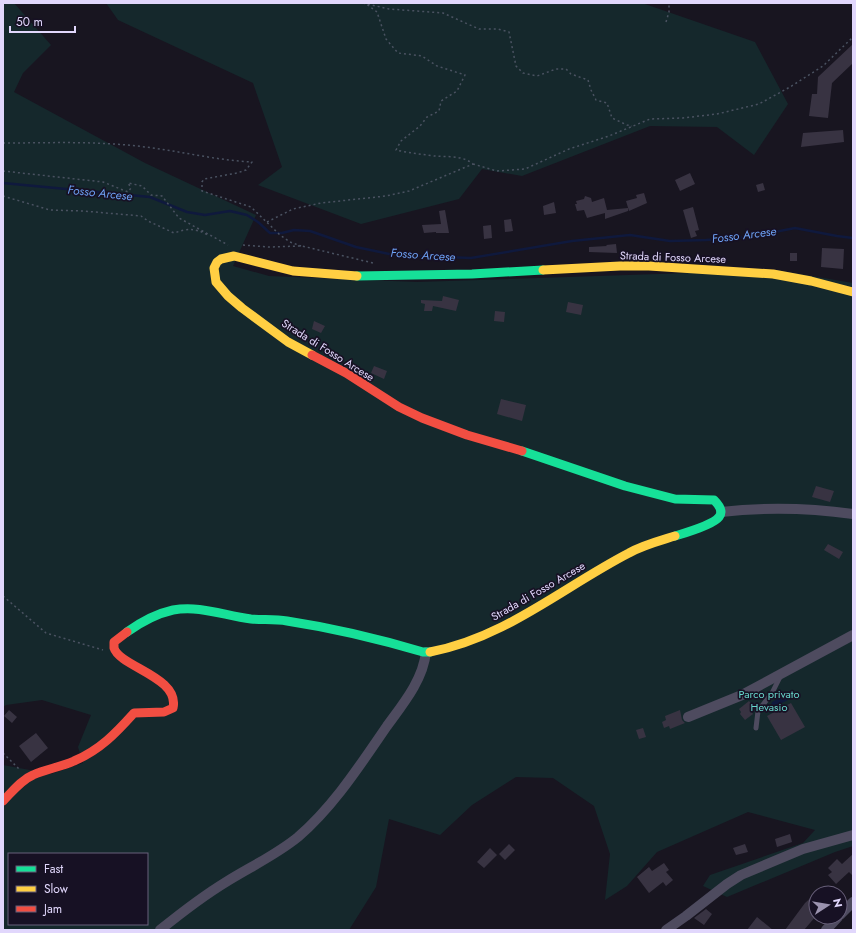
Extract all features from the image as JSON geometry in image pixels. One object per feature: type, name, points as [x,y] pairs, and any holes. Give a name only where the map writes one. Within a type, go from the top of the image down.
[{"type":"street","name":"Strada di Fosso Arcese","points":[[3,801],[18,785],[38,772],[74,761],[91,752],[112,737],[134,713],[159,712],[173,708],[174,700],[161,683],[149,673],[120,657],[114,648],[114,642],[121,636],[142,621],[163,612],[184,609],[205,610],[250,619],[303,624],[380,640],[426,652],[452,648],[499,629],[518,619],[559,592],[625,554],[655,542],[704,526],[717,519],[721,512],[719,505],[714,500],[668,498],[625,486],[530,453],[453,430],[399,407],[346,374],[288,342],[242,308],[218,285],[214,274],[215,265],[218,260],[234,256],[293,271],[365,276],[479,274],[620,266],[649,266],[773,274],[802,279],[853,292]]},
{"type":"street","points":[[721,512],[771,508],[853,514]]},
{"type":"street","points":[[688,717],[727,702],[853,635]]},
{"type":"street","points":[[160,930],[218,887],[297,837],[326,808],[359,766],[404,702],[422,669],[426,652]]},
{"type":"street","points":[[666,930],[741,875],[803,849],[853,836]]},
{"type":"lane","points":[[756,728],[758,711],[772,693],[782,674]]},
{"type":"path","points":[[225,3],[230,3]]},
{"type":"path","points":[[364,3],[389,9],[443,13],[479,29],[498,29],[509,32],[516,66],[523,73],[537,76],[556,68],[566,69],[571,74],[588,80],[596,100],[607,102],[612,118],[627,125],[634,126]]},
{"type":"path","points":[[364,3],[377,12],[386,39],[398,53],[422,56],[437,66],[465,75],[457,91],[440,101],[439,111],[427,118],[420,126],[401,141],[396,150],[434,156],[455,157],[468,160],[473,164],[497,171],[525,169],[569,149],[609,136],[650,119],[683,118],[717,114],[759,104],[790,87],[822,66],[853,38]]},
{"type":"path","points":[[666,22],[669,12],[669,3]]},
{"type":"path","points":[[3,143],[74,143],[136,146],[181,152],[228,161],[252,162],[246,170],[204,179],[202,182],[202,191],[251,207],[280,235],[290,242],[378,265]]},
{"type":"path","points":[[267,222],[293,210],[320,203],[386,196],[409,190],[473,164]]},
{"type":"path","points":[[3,171],[103,182],[128,192],[131,188],[128,184],[142,186],[151,195],[162,196],[179,218],[227,245],[234,245]]},
{"type":"path","points":[[3,196],[50,210],[141,216],[174,233],[187,229],[196,229],[215,238]]},
{"type":"path","points":[[241,245],[302,246]]},
{"type":"path","points":[[3,596],[46,633],[104,651]]},
{"type":"path","points":[[3,753],[28,778]]},
{"type":"green space","name":"Parco privato Hevasio","points":[[3,3],[14,3],[51,45],[23,73],[14,92],[145,163],[256,215],[233,266],[269,276],[417,282],[776,270],[853,283],[853,846],[727,897],[703,886],[710,875],[803,843],[815,830],[748,812],[657,852],[627,886],[605,900],[610,854],[594,806],[553,778],[516,777],[472,805],[440,835],[389,819],[376,887],[349,930],[3,930],[3,765],[51,774],[83,763],[78,747],[91,715],[42,700],[6,705],[3,707]]},
{"type":"green space","points":[[106,3],[642,3],[755,42],[788,104],[754,155],[717,127],[650,126],[522,176],[482,169],[459,199],[361,224],[258,185],[282,167],[253,83],[118,20]]},
{"type":"water","points":[[785,695],[788,700],[770,709],[772,702]]},
{"type":"building","points":[[853,44],[853,63],[832,83],[828,118],[809,116],[812,94],[817,94],[818,77]]},
{"type":"building","points":[[843,130],[844,142],[801,147],[803,133]]},
{"type":"building","points":[[690,173],[695,184],[680,191],[675,180]]},
{"type":"building","points":[[763,183],[765,190],[758,192],[756,185]]},
{"type":"building","points":[[644,193],[647,203],[629,211],[626,201],[637,198],[636,195]]},
{"type":"building","points":[[585,196],[591,198],[592,202],[604,198],[607,210],[628,208],[628,211],[605,219],[605,213],[587,218],[584,210],[577,211],[575,204],[577,204],[576,201],[584,199]]},
{"type":"building","points":[[554,202],[556,213],[544,215],[543,206]]},
{"type":"building","points":[[693,207],[699,230],[695,231],[697,236],[691,238],[683,210]]},
{"type":"building","points":[[445,210],[449,233],[424,233],[422,225],[441,224],[439,211]]},
{"type":"building","points":[[511,219],[513,231],[505,232],[504,220]]},
{"type":"building","points":[[491,225],[492,238],[484,239],[483,226]]},
{"type":"building","points":[[616,244],[617,253],[589,252],[589,247]]},
{"type":"building","points":[[822,248],[844,249],[843,269],[821,267]]},
{"type":"building","points":[[790,253],[797,253],[797,261],[790,261]]},
{"type":"building","points":[[443,296],[459,300],[456,311],[433,306],[432,311],[424,311],[425,304],[421,303],[421,300],[442,301]]},
{"type":"building","points":[[568,302],[583,305],[581,315],[566,312]]},
{"type":"building","points":[[495,311],[505,312],[504,322],[494,321]]},
{"type":"building","points":[[314,321],[325,326],[321,333],[312,329]]},
{"type":"building","points":[[374,366],[387,371],[384,379],[371,373]]},
{"type":"building","points":[[501,399],[526,405],[522,421],[497,414]]},
{"type":"building","points":[[816,486],[834,491],[830,502],[812,497]]},
{"type":"building","points":[[828,544],[843,552],[839,559],[824,550]]},
{"type":"building","points":[[749,701],[755,708],[751,711],[753,714],[745,720],[740,714],[741,712],[739,709]]},
{"type":"building","points":[[791,703],[805,727],[781,740],[767,716]]},
{"type":"building","points":[[9,710],[17,717],[12,723],[4,716]]},
{"type":"building","points":[[680,710],[682,720],[685,723],[670,729],[669,726],[664,728],[662,722],[666,720],[665,716]]},
{"type":"building","points":[[643,728],[646,737],[639,739],[636,730]]},
{"type":"building","points":[[36,733],[48,748],[31,762],[19,746]]},
{"type":"building","points":[[790,834],[792,842],[777,847],[775,839]]},
{"type":"building","points":[[509,844],[515,850],[505,860],[499,854]]},
{"type":"building","points":[[745,844],[748,852],[736,855],[733,848]]},
{"type":"building","points":[[490,848],[497,855],[484,868],[477,862]]},
{"type":"building","points":[[853,854],[853,876],[849,872],[836,884],[828,875],[832,872],[828,868],[837,859],[842,864]]},
{"type":"building","points":[[664,863],[669,870],[666,872],[673,880],[666,886],[663,882],[649,893],[637,877],[649,867],[652,871]]},
{"type":"building","points":[[808,900],[808,925],[804,930],[785,930]]},
{"type":"building","points":[[706,909],[712,914],[704,925],[694,918]]},
{"type":"building","points":[[757,917],[773,930],[747,930]]},
{"type":"waterway","name":"Fosso Arcese","points":[[3,183],[150,197],[187,212],[205,215],[230,211],[247,215],[258,222],[270,233],[282,233],[294,230],[310,231],[356,247],[394,255],[471,258],[572,241],[630,235],[670,241],[706,240],[749,237],[795,228],[853,238]]},
{"type":"traffic: fast","points":[[357,276],[472,274],[543,270]]},
{"type":"traffic: fast","points":[[522,451],[625,486],[675,499],[714,500],[721,512],[716,520],[675,536]]},
{"type":"traffic: fast","points":[[127,632],[154,616],[173,610],[193,609],[241,618],[282,620],[321,627],[356,634],[423,652],[430,652]]},
{"type":"traffic: slow","points":[[312,355],[288,342],[228,296],[216,282],[214,268],[217,262],[221,259],[234,256],[293,271],[357,276]]},
{"type":"traffic: slow","points":[[543,270],[649,266],[773,274],[811,281],[853,292]]},
{"type":"traffic: slow","points":[[430,652],[457,645],[509,623],[634,550],[675,536]]},
{"type":"traffic: jam","points":[[312,355],[346,373],[399,407],[422,418],[467,435],[522,451]]},
{"type":"traffic: jam","points":[[3,801],[17,786],[29,777],[69,763],[92,752],[114,734],[134,713],[164,712],[173,708],[173,697],[168,688],[159,680],[127,661],[119,655],[114,648],[114,642],[127,632]]}]
